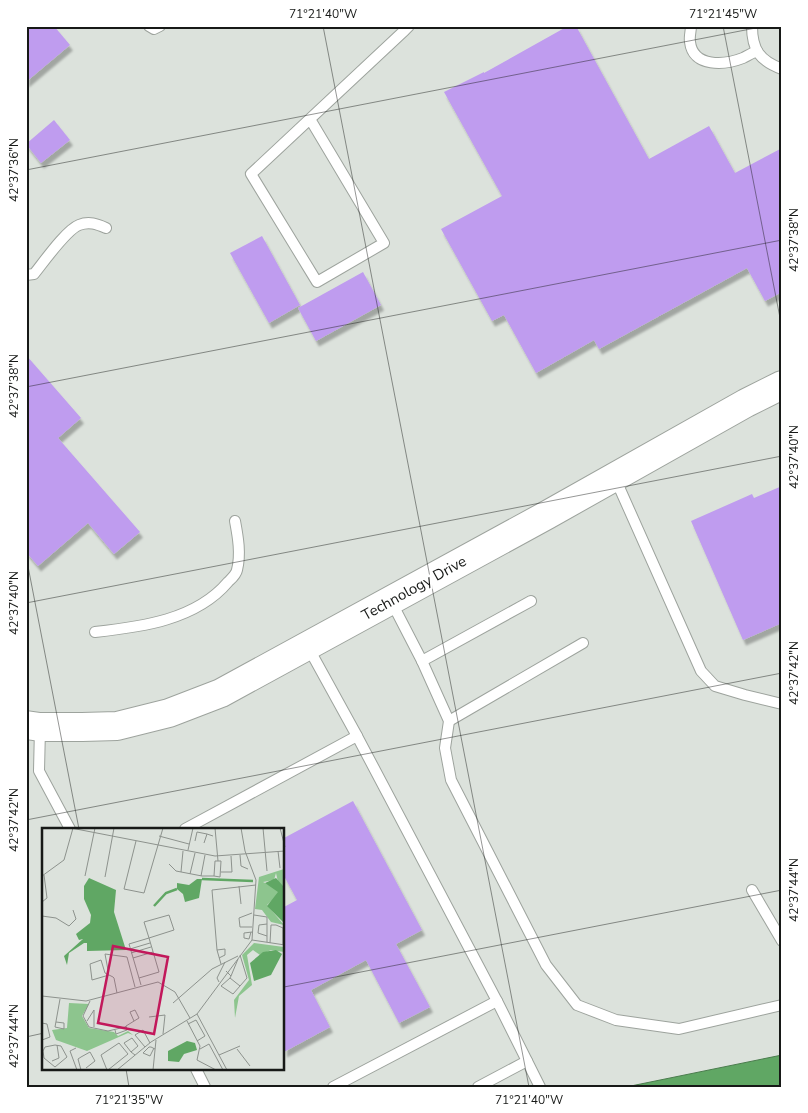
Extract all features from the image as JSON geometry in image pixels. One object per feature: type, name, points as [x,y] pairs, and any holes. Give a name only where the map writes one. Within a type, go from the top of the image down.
[{"type":"street","name":"Technology Drive","points":[[33,726],[82,728],[117,726],[169,713],[221,693],[308,647],[782,385]]},
{"type":"lane","points":[[150,26],[154,29],[160,26]]},
{"type":"lane","points":[[691,26],[690,42],[693,52],[701,59],[714,63],[729,62],[757,51]]},
{"type":"lane","points":[[752,26],[752,37],[757,51],[771,65],[782,69]]},
{"type":"lane","points":[[310,119],[384,243],[317,282],[251,174],[406,27]]},
{"type":"lane","points":[[26,275],[34,274],[70,230],[80,224],[94,223],[106,228]]},
{"type":"lane","points":[[615,477],[701,672],[715,686],[782,704]]},
{"type":"lane","points":[[95,632],[135,628],[184,614],[219,593],[237,572],[239,547],[235,521]]},
{"type":"lane","points":[[391,600],[422,661],[449,721],[445,748],[451,780],[546,965],[577,1005],[616,1020],[679,1029],[782,1005]]},
{"type":"lane","points":[[422,661],[531,601]]},
{"type":"lane","points":[[449,721],[583,643]]},
{"type":"lane","points":[[308,647],[497,1001],[540,1087]]},
{"type":"lane","points":[[33,726],[39,771],[69,828]]},
{"type":"lane","points":[[187,828],[356,736]]},
{"type":"lane","points":[[752,890],[782,941]]},
{"type":"lane","points":[[333,1087],[497,1001]]},
{"type":"lane","points":[[478,1087],[527,1061]]},
{"type":"lane","points":[[196,1070],[205,1087]]},
{"type":"shaded area","points":[[782,1055],[782,1087],[626,1087]]},
{"type":"building","points":[[26,26],[54,26],[70,45],[26,82]]},
{"type":"building","points":[[568,26],[576,26],[649,159],[709,126],[735,173],[782,148],[782,292],[765,301],[747,268],[599,349],[594,340],[536,373],[504,315],[492,321],[441,229],[502,196],[444,92],[484,73]]},
{"type":"building","points":[[54,120],[70,140],[41,163],[26,144]]},
{"type":"building","points":[[262,236],[300,305],[269,323],[230,253]]},
{"type":"building","points":[[363,272],[381,305],[316,341],[298,308]]},
{"type":"building","points":[[26,355],[81,418],[58,438],[140,532],[114,554],[88,523],[38,566],[26,552]]},
{"type":"building","points":[[782,486],[782,623],[743,640],[691,521],[752,494],[754,498]]},
{"type":"building","points":[[353,801],[422,930],[396,944],[430,1007],[399,1023],[366,960],[311,990],[330,1027],[285,1051],[285,906],[297,900],[285,878],[285,837]]}]
